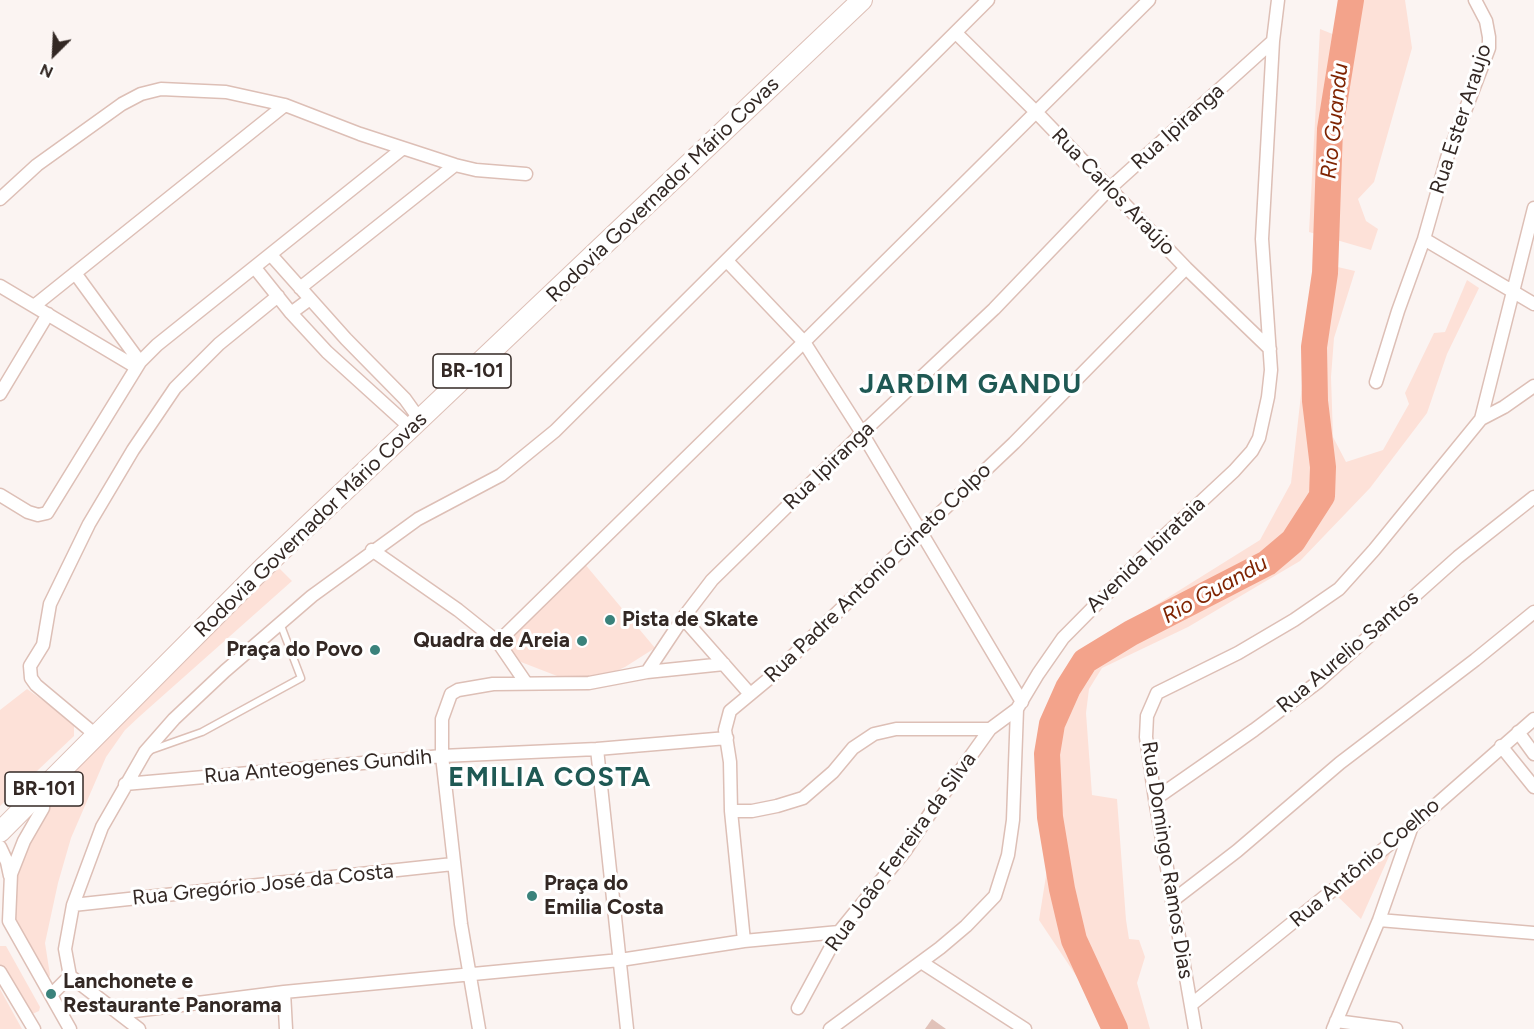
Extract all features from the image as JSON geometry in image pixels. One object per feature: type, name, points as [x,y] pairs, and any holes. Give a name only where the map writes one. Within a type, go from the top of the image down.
[{"type":"highway","name":"Rodovia Governador Mário Covas","points":[[0,832],[262,568],[862,0]]},
{"type":"street","points":[[139,1029],[70,976],[64,949],[72,905],[102,827],[145,752],[174,719],[225,671],[312,596],[372,550],[418,519],[501,475],[555,430],[988,0]]},
{"type":"street","points":[[498,642],[1149,0]]},
{"type":"street","name":"Avenida Ibirataia","points":[[1020,705],[1063,638],[1152,548],[1233,471],[1252,451],[1259,438],[1271,370],[1262,239],[1273,41],[1278,0]]},
{"type":"street","name":"Rua Ester Araujo","points":[[1376,382],[1424,238],[1447,158],[1489,48],[1486,21],[1475,0]]},
{"type":"street","name":"Rua Carlos Araújo","points":[[956,33],[1037,112],[1186,268],[1270,349]]},
{"type":"street","name":"Rua Ipiranga","points":[[647,672],[712,580],[862,433],[994,309],[1109,189],[1273,41]]},
{"type":"street","points":[[0,199],[37,165],[122,104],[141,94],[161,89],[226,92],[285,105],[402,149],[455,165],[476,170],[526,174]]},
{"type":"street","points":[[34,306],[285,105]]},
{"type":"street","points":[[0,495],[28,512],[38,515],[47,513],[138,365],[157,345],[402,149]]},
{"type":"street","points":[[300,288],[455,165]]},
{"type":"street","points":[[1481,419],[1534,208]]},
{"type":"street","points":[[1424,238],[1534,304]]},
{"type":"street","points":[[271,255],[405,399],[416,424]]},
{"type":"street","points":[[727,261],[804,342],[862,433],[1020,705],[1013,820],[1008,855],[995,896],[966,926],[830,1029]]},
{"type":"street","points":[[255,267],[291,313],[327,352],[416,424]]},
{"type":"street","name":"Rua Padre Antonio Gineto Colpo","points":[[744,942],[731,811],[730,762],[725,730],[730,711],[771,677],[1014,443],[1186,268]]},
{"type":"street","points":[[75,273],[138,365]]},
{"type":"street","points":[[0,286],[138,365]]},
{"type":"street","points":[[97,736],[31,678],[30,666],[43,645],[50,604],[99,507],[133,450],[175,388],[219,344],[278,296]]},
{"type":"street","points":[[291,313],[310,299]]},
{"type":"street","points":[[0,394],[48,314]]},
{"type":"street","points":[[1481,419],[1534,387]]},
{"type":"street","name":"Rua Domingo Ramos Dias","points":[[1195,1029],[1155,799],[1146,727],[1147,716],[1157,693],[1238,653],[1294,620],[1339,589],[1374,550],[1481,419]]},
{"type":"street","name":"Rua Aurelio Santos","points":[[1155,799],[1254,730],[1318,681],[1458,557],[1534,496]]},
{"type":"street","points":[[372,550],[458,610],[498,642],[526,683]]},
{"type":"street","points":[[1172,902],[1238,851],[1340,763],[1534,612]]},
{"type":"street","points":[[683,618],[750,694]]},
{"type":"street","points":[[479,1029],[461,924],[442,756],[442,719],[451,694],[458,690],[492,684],[589,683],[647,672],[724,664]]},
{"type":"street","name":"Rua João Ferreira da Silva","points":[[798,1008],[839,932],[906,851],[990,729],[1020,705]]},
{"type":"street","name":"Rua Antônio Coelho","points":[[1192,1004],[1412,826],[1534,719]]},
{"type":"street","points":[[731,811],[760,810],[804,798],[833,772],[853,748],[874,734],[896,729],[990,729]]},
{"type":"street","points":[[1518,732],[1534,754]]},
{"type":"street","name":"Rua Anteogenes Gundih","points":[[125,784],[442,756],[597,749],[727,738]]},
{"type":"street","points":[[1501,746],[1534,787]]},
{"type":"street","points":[[597,749],[627,1029]]},
{"type":"street","points":[[10,878],[24,841],[44,808],[45,788]]},
{"type":"street","points":[[1396,1029],[1334,1025],[1379,920],[1412,826]]},
{"type":"street","points":[[0,847],[7,862],[10,878],[9,921],[70,1029]]},
{"type":"street","name":"Rua Gregório José da Costa","points":[[72,905],[453,864]]},
{"type":"street","points":[[1379,920],[1534,933]]},
{"type":"street","points":[[0,931],[9,921]]},
{"type":"street","points":[[119,1013],[284,992],[620,960],[744,942],[839,932]]},
{"type":"street","points":[[921,962],[1025,1029]]},
{"type":"street","points":[[0,972],[34,1029]]},
{"type":"street","points":[[51,995],[70,976]]},
{"type":"street","points":[[284,992],[286,1029]]},
{"type":"lane","points":[[145,752],[202,732],[301,678],[280,623]]},
{"type":"shaded area","points":[[1351,0],[1405,0],[1412,48],[1374,182],[1358,199],[1366,221],[1378,229],[1371,250],[1309,232],[1320,29],[1345,39]]},
{"type":"shaded area","points":[[1316,262],[1355,271],[1334,338],[1331,377],[1333,437],[1346,462],[1383,450],[1409,404],[1405,393],[1434,333],[1445,332],[1467,280],[1479,288],[1447,354],[1427,413],[1370,488],[1300,561],[1188,627],[1102,668],[1089,689],[1086,713],[1092,795],[1117,799],[1126,920],[1129,939],[1139,940],[1145,957],[1137,983],[1150,1029],[1102,1029],[1081,983],[1039,920],[1049,857],[1042,796],[1040,743],[1050,707],[1079,653],[1260,540],[1291,483]]},
{"type":"shaded area","points":[[584,563],[655,648],[625,667],[601,678],[570,681],[521,662],[509,649],[506,635]]},
{"type":"shaded area","points":[[278,567],[292,581],[125,730],[106,757],[71,838],[58,883],[45,943],[50,975],[48,980],[14,917],[10,888],[24,847],[46,807],[76,758]]},
{"type":"shaded area","points":[[27,689],[74,725],[74,736],[0,806],[0,710]]},
{"type":"shaded area","points":[[1386,849],[1390,854],[1361,919],[1331,890]]},
{"type":"shaded area","points":[[0,946],[6,946],[40,1007],[39,1011],[30,1015],[25,1013],[0,965]]},
{"type":"shaded area","points":[[0,989],[22,1029],[0,1029]]},
{"type":"building","points":[[932,1019],[946,1029],[925,1029]]},
{"type":"waterway","name":"Rio Guandu","points":[[1115,1029],[1074,940],[1062,889],[1050,817],[1047,754],[1052,724],[1068,688],[1085,661],[1131,633],[1267,563],[1293,541],[1322,496],[1323,467],[1315,401],[1314,347],[1325,273],[1330,129],[1351,0]]},
{"type":"place","name":"Pista de Skate","points":[[610,620]]},
{"type":"place","name":"Quadra de Areia","points":[[582,641]]},
{"type":"place","name":"Praça do Povo","points":[[375,650]]},
{"type":"place","name":"Praça do Emilia Costa","points":[[532,896]]},
{"type":"place","name":"Lanchonete e Restaurante Panorama","points":[[51,994]]},
{"type":"district","name":"JARDIM GANDU","points":[[971,385]]},
{"type":"district","name":"EMILIA COSTA","points":[[550,778]]}]
